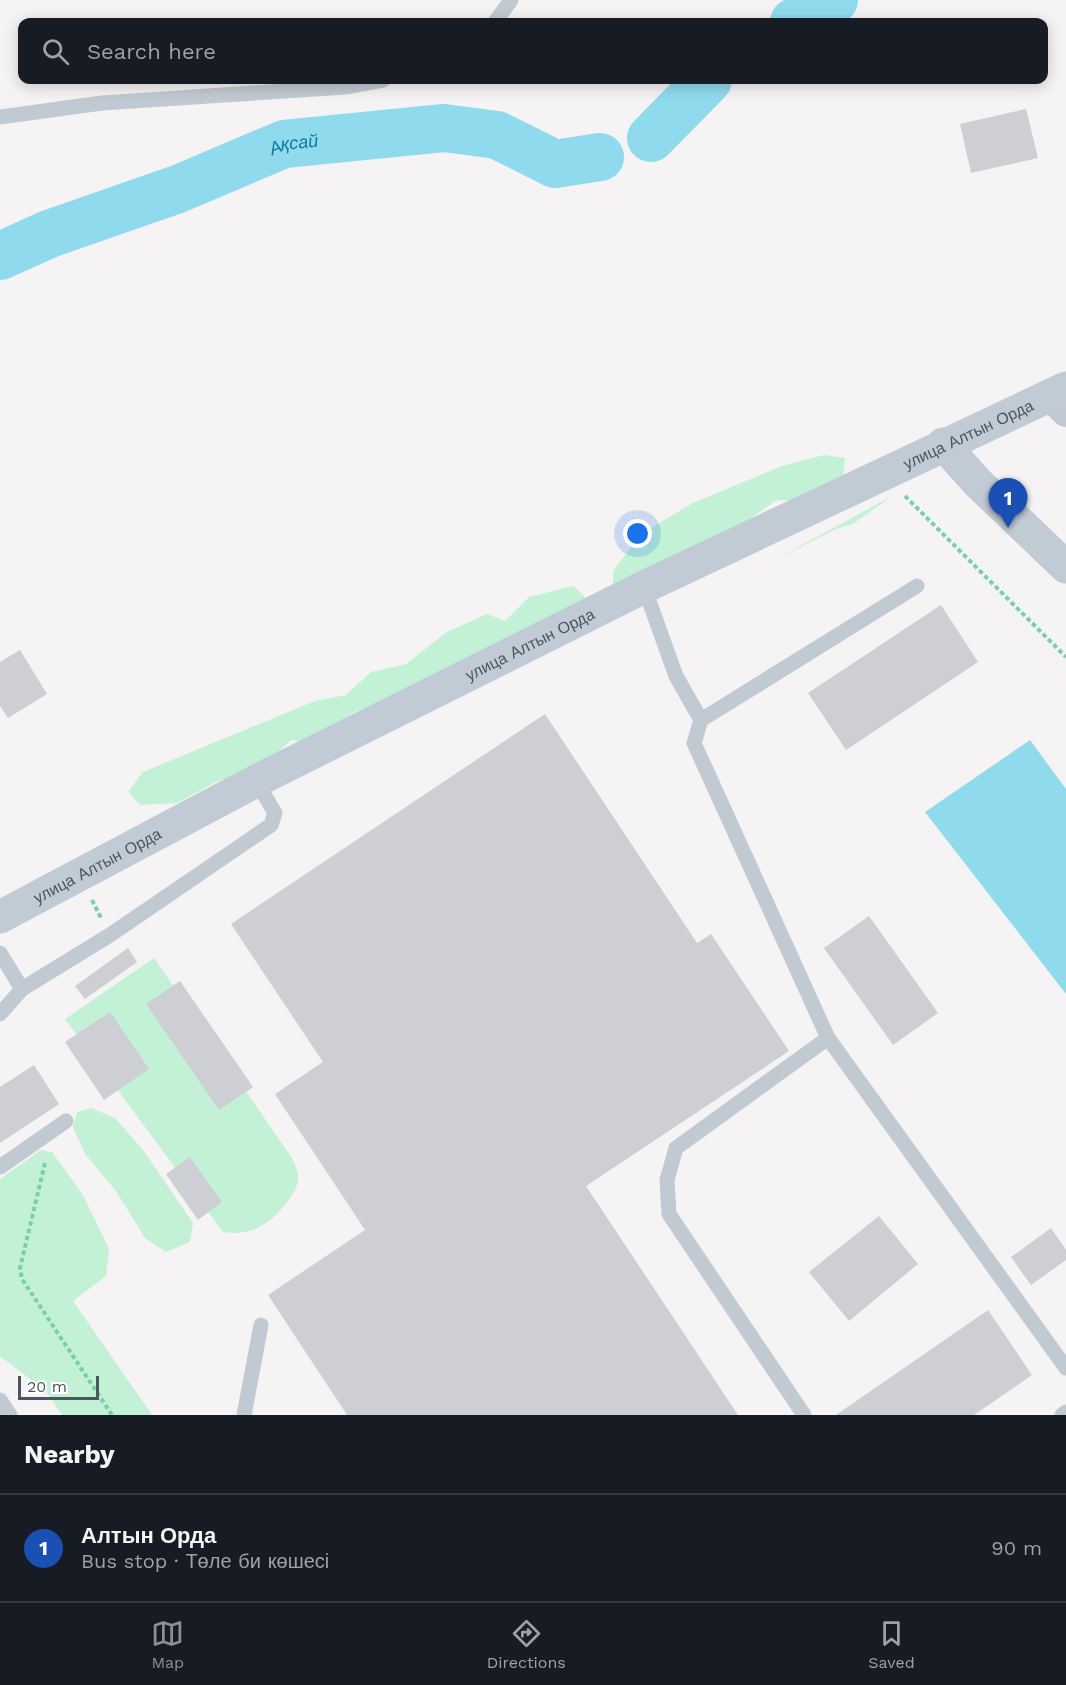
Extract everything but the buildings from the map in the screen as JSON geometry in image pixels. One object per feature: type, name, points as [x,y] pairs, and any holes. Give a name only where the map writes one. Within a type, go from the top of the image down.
[{"type":"main road","name":"улица Алтын Орда","points":[[0,916],[256,781],[644,587],[943,444],[1060,399]]},
{"type":"main road","points":[[943,444],[978,483],[1066,567]]},
{"type":"lane","points":[[498,18],[512,0]]},
{"type":"lane","points":[[0,117],[102,103],[345,87],[361,84]]},
{"type":"lane","points":[[917,586],[701,720],[694,743],[828,1038],[1066,1368]]},
{"type":"lane","points":[[644,587],[676,676],[701,720]]},
{"type":"lane","points":[[0,1014],[22,989],[110,934],[271,825],[275,813],[256,781]]},
{"type":"lane","points":[[0,953],[22,989]]},
{"type":"lane","points":[[804,1415],[669,1214],[667,1180],[676,1148],[828,1038]]},
{"type":"lane","points":[[0,1167],[66,1121]]},
{"type":"lane","points":[[244,1415],[261,1325]]},
{"type":"lane","points":[[0,1400],[10,1415]]},
{"type":"lane","points":[[1062,1415],[1066,1412]]},
{"type":"path","points":[[882,473],[1066,657]]},
{"type":"path","points":[[81,905],[92,900],[110,934]]},
{"type":"path","points":[[50,1132],[39,1192],[20,1268],[22,1279],[112,1415]]},
{"type":"green space","points":[[824,455],[845,458],[843,479],[801,501],[776,500],[749,520],[613,590],[613,571],[641,534],[693,503],[782,466]]},
{"type":"green space","points":[[892,496],[853,524],[836,529],[773,561]]},
{"type":"green space","points":[[573,586],[585,597],[581,609],[379,706],[355,712],[322,737],[304,741],[291,740],[273,757],[253,770],[216,782],[177,803],[140,805],[128,792],[143,772],[315,701],[346,695],[371,672],[406,664],[447,632],[487,614],[505,621],[529,597]]},
{"type":"green space","points":[[154,958],[292,1158],[297,1169],[295,1190],[287,1202],[274,1217],[251,1231],[223,1232],[65,1019]]},
{"type":"green space","points":[[91,1108],[115,1118],[143,1150],[193,1223],[190,1242],[166,1252],[145,1238],[116,1191],[85,1154],[73,1127],[77,1112]]},
{"type":"green space","points":[[41,1150],[52,1152],[83,1195],[109,1249],[106,1276],[73,1301],[152,1415],[62,1415],[46,1391],[0,1356],[0,1179]]},
{"type":"water","points":[[1030,740],[1066,789],[1066,994],[925,812]]},
{"type":"waterway","name":"Ақсай","points":[[801,18],[834,0]]},
{"type":"waterway","name":"Ақсай","points":[[651,138],[704,84]]},
{"type":"waterway","name":"Ақсай","points":[[0,256],[49,234],[178,189],[284,144],[444,128],[497,135],[555,164],[600,157]]},
{"type":"place","name":"Алтын Орда","points":[[1008,528]]}]
